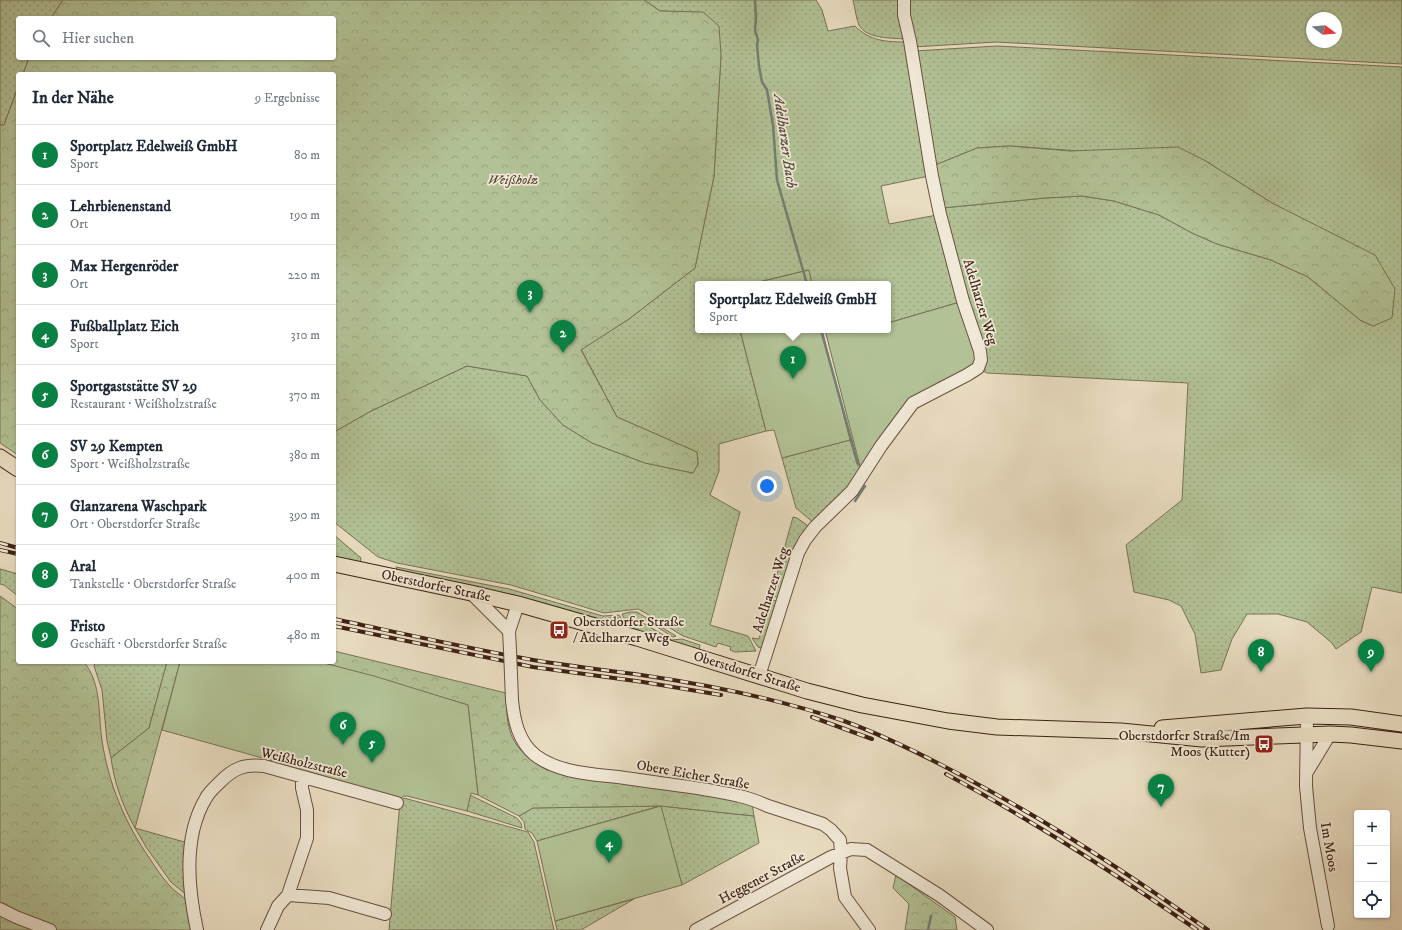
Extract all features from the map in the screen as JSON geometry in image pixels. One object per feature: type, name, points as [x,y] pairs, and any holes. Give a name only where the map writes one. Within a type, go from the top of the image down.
[{"type":"main road","points":[[0,457],[16,468]]},
{"type":"main road","name":"Oberstdorfer Straße","points":[[336,564],[518,604],[629,636],[807,691],[862,705],[963,723],[997,727],[1121,731],[1202,739],[1330,734],[1402,741]]},
{"type":"main road","name":"Oberstdorfer Straße","points":[[1121,731],[1307,716],[1351,717],[1402,724]]},
{"type":"street","name":"Adelharzer Weg","points":[[759,676],[798,553],[814,527],[852,491],[881,446],[913,403],[967,375],[978,368],[981,360],[980,351],[963,301],[940,214],[904,15],[904,0]]},
{"type":"street","points":[[472,593],[509,631]]},
{"type":"street","name":"Obere Eicher Straße","points":[[518,604],[509,631],[512,700],[514,722],[527,748],[549,764],[560,768],[577,772],[683,786],[740,796],[823,824],[840,840],[840,868],[845,897],[869,930]]},
{"type":"street","name":"Im Moos","points":[[1307,716],[1306,773],[1310,828],[1328,926]]},
{"type":"street","points":[[1306,773],[1330,734]]},
{"type":"street","name":"Weißholzstraße","points":[[197,930],[190,878],[190,846],[193,828],[206,797],[225,776],[239,768],[251,764],[264,766],[397,803]]},
{"type":"street","points":[[268,930],[278,906],[288,895],[307,838],[307,810],[302,788],[302,777]]},
{"type":"street","points":[[841,852],[851,848],[867,850],[939,895],[987,930]]},
{"type":"street","name":"Heggener Straße","points":[[696,930],[841,852]]},
{"type":"street","points":[[288,895],[325,897],[385,914]]},
{"type":"street","points":[[0,909],[50,930]]},
{"type":"green space","points":[[0,0],[63,0],[52,16],[16,16],[16,60],[28,60],[24,72],[16,72],[16,92],[4,125],[0,125]]},
{"type":"green space","name":"Weißholz","points":[[63,0],[644,0],[660,11],[703,12],[719,26],[721,55],[714,176],[695,268],[629,319],[581,350],[617,417],[697,452],[698,464],[693,473],[645,463],[592,443],[563,425],[540,400],[527,376],[467,366],[371,411],[336,431],[336,72],[24,72],[28,60],[336,60],[336,16],[52,16]]},
{"type":"green space","points":[[644,0],[816,0],[822,10],[828,31],[855,26],[866,35],[879,40],[907,42],[929,176],[881,186],[889,224],[937,215],[960,302],[891,322],[891,281],[811,281],[808,270],[763,281],[695,281],[695,333],[741,333],[766,431],[719,444],[719,471],[710,495],[740,512],[710,625],[748,636],[756,651],[735,652],[730,650],[731,647],[718,643],[716,647],[683,636],[638,609],[604,613],[511,585],[397,563],[378,557],[336,524],[336,431],[371,411],[467,366],[527,376],[540,400],[563,425],[592,443],[645,463],[693,473],[698,464],[697,452],[617,417],[581,349],[629,319],[695,268],[714,176],[721,55],[703,13],[660,11]]},
{"type":"green space","points":[[853,0],[901,0],[906,39],[880,37],[862,30],[858,22]]},
{"type":"green space","points":[[908,0],[1402,0],[1402,64],[996,42],[913,47]]},
{"type":"green space","points":[[997,46],[1402,67],[1402,593],[1372,587],[1361,632],[1336,649],[1332,643],[1307,622],[1278,614],[1247,614],[1232,639],[1221,670],[1201,673],[1195,634],[1181,606],[1169,600],[1134,592],[1126,545],[1182,500],[1188,383],[987,373],[981,370],[942,208],[1082,196],[1114,201],[1159,215],[1192,233],[1217,244],[1271,260],[1308,277],[1360,320],[1373,326],[1272,203],[1204,160],[1010,146],[977,148],[933,166],[914,51]]},
{"type":"green space","points":[[16,92],[16,454],[0,443],[0,125],[4,125]]},
{"type":"green space","points":[[1010,146],[1070,151],[1178,147],[1204,160],[1272,203],[1375,255],[1395,289],[1392,318],[1373,326],[1360,320],[1308,277],[1271,260],[1217,244],[1192,233],[1159,215],[1114,201],[1082,196],[942,208],[933,166],[977,148]]},
{"type":"green space","points":[[809,270],[811,281],[763,281]]},
{"type":"green space","points":[[960,302],[977,352],[974,366],[911,400],[861,470],[826,333],[891,333],[891,322]]},
{"type":"green space","points":[[741,333],[823,333],[850,440],[782,458],[774,430],[766,431]]},
{"type":"green space","points":[[850,440],[857,464],[859,462],[861,470],[860,473],[815,524],[796,508],[782,458]]},
{"type":"green space","points":[[793,517],[797,518],[811,528],[781,598],[771,596]]},
{"type":"green space","points":[[336,537],[361,558],[360,564],[336,559]]},
{"type":"green space","points":[[396,567],[509,589],[603,616],[619,615],[622,620],[631,626],[636,622],[643,623],[672,640],[682,639],[700,645],[699,650],[623,626],[509,594],[397,571]]},
{"type":"green space","points":[[0,569],[16,573],[16,594],[4,585],[0,584]]},
{"type":"green space","points":[[0,596],[16,608],[16,664],[85,664],[90,671],[97,690],[105,757],[119,803],[133,832],[165,881],[170,887],[189,902],[191,930],[0,930]]},
{"type":"green space","points":[[770,600],[780,601],[766,649],[758,647],[752,638],[759,639]]},
{"type":"green space","points":[[637,612],[676,636],[673,637],[646,620],[635,619],[629,622],[622,614]]},
{"type":"green space","points":[[336,651],[506,693],[508,723],[514,741],[523,753],[547,770],[738,800],[752,804],[754,816],[661,806],[533,808],[519,816],[478,795],[468,705],[327,664],[336,664]]},
{"type":"green space","points":[[94,664],[166,664],[149,728],[111,758],[107,741],[102,690]]},
{"type":"green space","points":[[166,664],[179,664],[135,828],[120,794],[114,776],[111,758],[149,728]]},
{"type":"green space","points":[[179,664],[328,664],[374,676],[468,705],[478,795],[471,793],[467,811],[407,796],[399,799],[266,759],[162,730]]},
{"type":"green space","points":[[470,795],[517,818],[521,823],[522,828],[467,811]]},
{"type":"green space","points":[[404,798],[528,832],[534,842],[554,930],[389,930],[400,801]]},
{"type":"green space","points":[[660,806],[537,841],[532,833],[525,829],[524,822],[519,816],[533,808]]},
{"type":"green space","points":[[660,806],[754,816],[759,843],[682,885]]},
{"type":"green space","points":[[661,806],[682,885],[555,921],[537,841]]},
{"type":"green space","points":[[135,828],[188,843],[189,897],[171,882],[146,847]]},
{"type":"green space","points":[[896,875],[955,917],[957,930],[905,930],[909,904],[893,888]]},
{"type":"green space","points":[[634,899],[581,930],[557,930],[555,921]]},
{"type":"waterway","name":"Adelharzer Bach","points":[[755,0],[755,30],[758,40],[759,66],[762,82],[767,90],[773,125],[777,180],[806,281]]},
{"type":"waterway","name":"Adelharzer Bach","points":[[822,333],[858,464]]},
{"type":"waterway","name":"Adelharzer Bach","points":[[855,501],[865,486]]},
{"type":"waterway","name":"Adelharzer Bach","points":[[928,930],[931,916]]},
{"type":"railway","points":[[0,543],[16,547]]},
{"type":"railway","points":[[0,550],[16,554]]},
{"type":"railway","points":[[336,619],[533,660],[693,683],[769,699],[844,721],[914,751],[1040,819],[1097,855],[1208,930]]},
{"type":"railway","points":[[336,626],[533,667],[643,682],[721,695]]},
{"type":"railway","points":[[812,717],[872,739]]},
{"type":"railway","points":[[946,774],[1011,810],[1074,849],[1197,930]]},
{"type":"place","name":"Max Hergenröder","points":[[530,313]]},
{"type":"place","name":"Lehrbienenstand","points":[[563,353]]},
{"type":"place","name":"Sportplatz Edelweiß GmbH","points":[[793,379]]},
{"type":"place","name":"Oberstdorfer Straße / Adelharzer Weg","points":[[559,630]]},
{"type":"place","name":"Aral","points":[[1261,672]]},
{"type":"place","name":"Fristo","points":[[1371,672]]},
{"type":"place","name":"Oberstdorfer Straße/Im Moos (Kutter)","points":[[1264,744]]},
{"type":"place","name":"SV 29 Kempten","points":[[343,745]]},
{"type":"place","name":"Sportgaststätte SV 29","points":[[372,763]]},
{"type":"place","name":"Glanzarena Waschpark","points":[[1161,807]]},
{"type":"place","name":"Fußballplatz Eich","points":[[609,863]]}]
